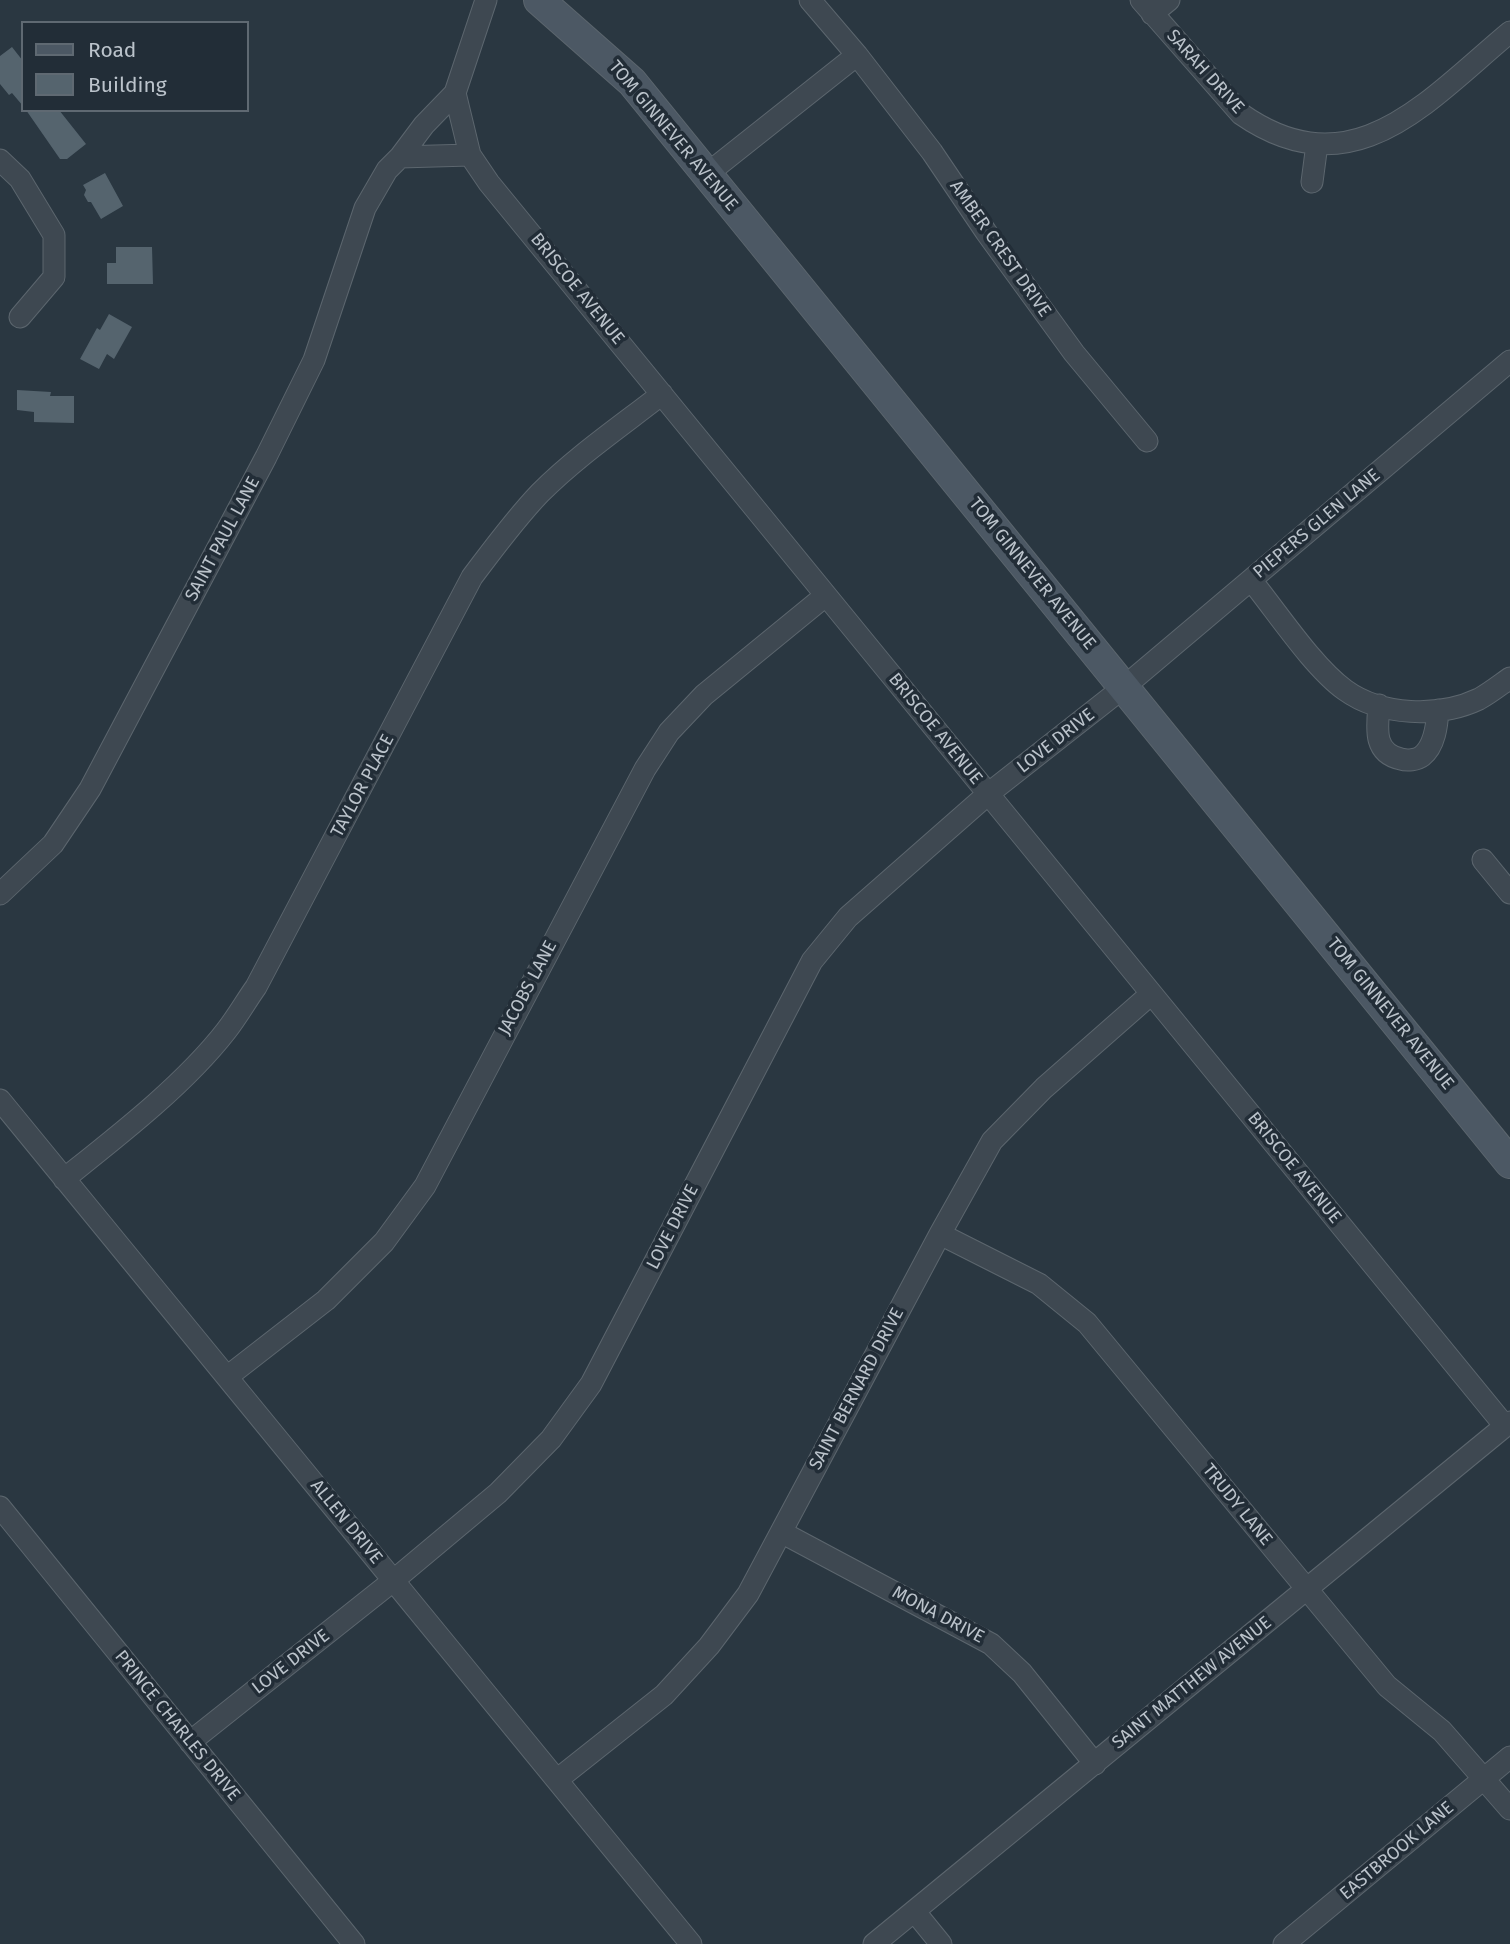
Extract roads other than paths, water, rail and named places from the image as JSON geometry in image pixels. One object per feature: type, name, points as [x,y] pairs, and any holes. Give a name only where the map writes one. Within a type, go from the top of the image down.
[{"type":"main road","name":"TOM GINNEVER AVENUE","points":[[539,0],[632,82],[1510,1163]]},
{"type":"street","points":[[455,93],[486,0]]},
{"type":"street","name":"AMBER CREST DRIVE","points":[[810,0],[857,55],[932,152],[1074,353],[1147,441]]},
{"type":"street","points":[[1147,7],[1169,0]]},
{"type":"street","name":"SARAH DRIVE","points":[[1147,7],[1241,114],[1281,137],[1317,145],[1356,142],[1399,123],[1510,32]]},
{"type":"street","points":[[706,174],[857,55]]},
{"type":"street","name":"BRISCOE AVENUE","points":[[455,93],[470,155],[489,183],[1151,994],[1508,1424]]},
{"type":"street","name":"SAINT PAUL LANE","points":[[0,894],[53,844],[90,789],[314,360],[365,208],[387,170],[455,93]]},
{"type":"street","points":[[1312,182],[1317,145]]},
{"type":"street","points":[[400,158],[470,155]]},
{"type":"street","points":[[0,160],[20,179],[54,236],[54,276],[20,317]]},
{"type":"street","name":"PIEPERS GLEN LANE","points":[[1124,687],[1510,361]]},
{"type":"street","name":"TAYLOR PLACE","points":[[64,1179],[131,1125],[226,1032],[262,975],[472,577],[508,529],[558,477],[662,394]]},
{"type":"street","points":[[1251,580],[1321,667],[1345,690],[1379,705],[1418,712],[1438,710],[1478,699],[1510,678]]},
{"type":"street","name":"JACOBS LANE","points":[[227,1377],[326,1300],[384,1242],[425,1186],[638,781],[663,741],[704,695],[825,596]]},
{"type":"street","name":"LOVE DRIVE","points":[[190,1742],[394,1580],[498,1493],[551,1439],[591,1384],[812,961],[848,917],[988,794],[1124,687]]},
{"type":"street","points":[[1379,705],[1377,727],[1381,747],[1391,757],[1406,761],[1421,757],[1430,746],[1436,729],[1438,710]]},
{"type":"street","points":[[1483,860],[1510,893]]},
{"type":"street","name":"SAINT BERNARD DRIVE","points":[[558,1779],[664,1695],[709,1646],[748,1594],[992,1141],[1044,1088],[1151,994]]},
{"type":"street","name":"ALLEN DRIVE","points":[[0,1100],[691,1944]]},
{"type":"street","name":"TRUDY LANE","points":[[940,1234],[1040,1284],[1087,1323],[1387,1686],[1442,1731],[1510,1809]]},
{"type":"street","name":"SAINT MATTHEW AVENUE","points":[[874,1944],[1508,1424]]},
{"type":"street","name":"PRINCE CHARLES DRIVE","points":[[0,1507],[354,1944]]},
{"type":"street","name":"MONA DRIVE","points":[[781,1532],[991,1644],[1022,1673],[1095,1764]]},
{"type":"street","name":"EASTBROOK LANE","points":[[1285,1944],[1510,1758]]},
{"type":"street","points":[[915,1912],[941,1944]]}]
